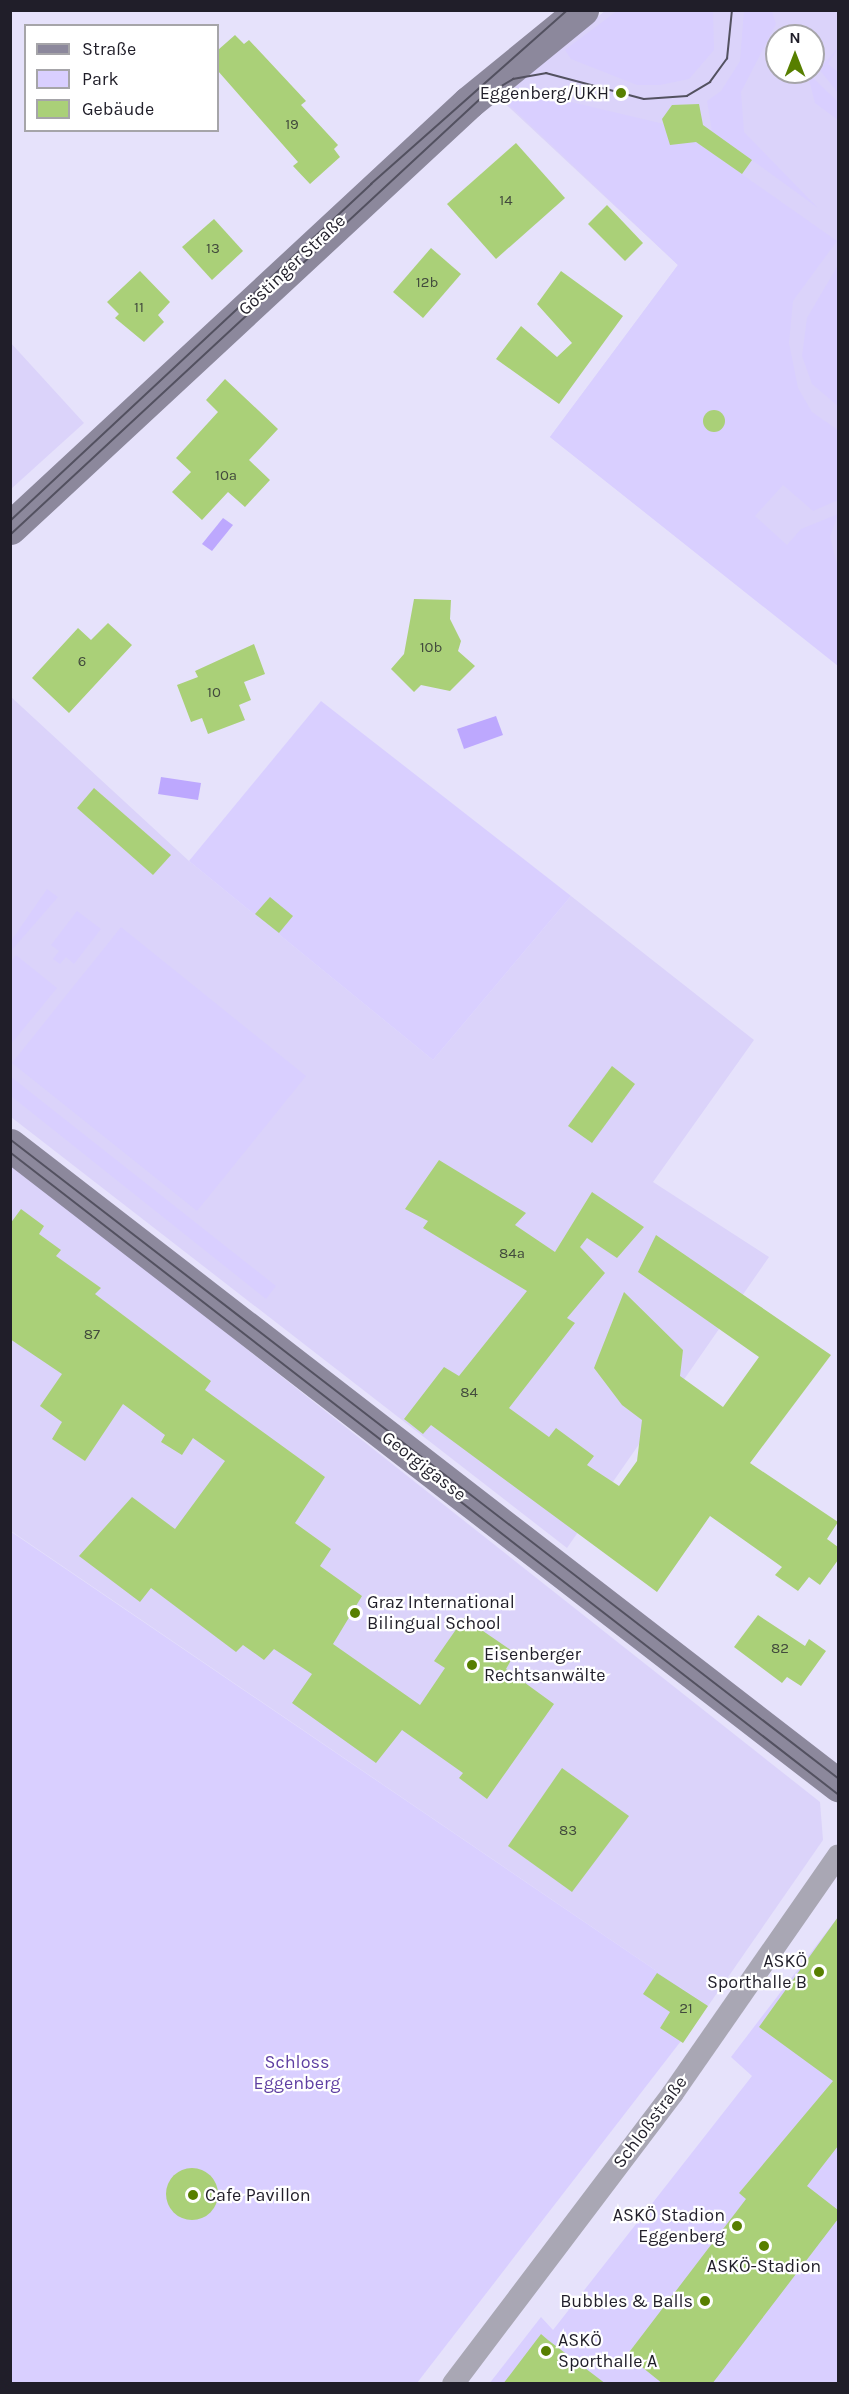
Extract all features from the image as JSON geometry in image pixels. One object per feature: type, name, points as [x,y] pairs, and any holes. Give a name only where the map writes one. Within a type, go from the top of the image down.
[{"type":"main road","name":"Göstinger Straße","points":[[10,528],[460,110],[582,10]]},
{"type":"main road","name":"Georgigasse","points":[[10,1145],[838,1785]]},
{"type":"street","name":"Schloßstraße","points":[[453,2384],[673,2092],[838,1856]]},
{"type":"shaded area","points":[[605,11],[838,11],[838,665],[550,437],[678,265],[497,96]]},
{"type":"shaded area","points":[[10,342],[84,423],[11,489],[10,489]]},
{"type":"shaded area","points":[[223,518],[233,525],[212,551],[202,544]]},
{"type":"shaded area","points":[[10,696],[189,861],[433,1060],[571,896],[754,1040],[653,1182],[769,1257],[567,1548],[11,1117]]},
{"type":"shaded area","points":[[496,716],[503,735],[464,749],[457,729]]},
{"type":"shaded area","points":[[161,777],[201,783],[198,800],[158,794]]},
{"type":"shaded area","name":"Graz International Bilingual School","points":[[10,1162],[820,1802],[823,1840],[708,2006],[11,1531]]},
{"type":"green space","points":[[617,11],[713,11],[714,50],[689,79],[660,85],[637,85],[571,59],[565,50]]},
{"type":"green space","points":[[744,11],[772,11],[776,24],[765,24],[765,45],[741,92],[744,132],[818,208],[712,131],[707,101],[721,91],[740,61]]},
{"type":"green space","points":[[838,48],[828,64],[838,72],[838,93],[825,77],[825,62]]},
{"type":"green space","points":[[810,84],[819,84],[838,102],[838,120],[815,103]]},
{"type":"green space","points":[[533,93],[664,124],[670,145],[696,142],[837,241],[793,301],[789,343],[798,388],[812,412],[838,430],[838,500],[813,511],[783,485],[755,516],[787,545],[801,529],[838,514],[830,537],[838,569],[838,666],[550,437],[678,265],[505,101],[513,94]]},
{"type":"green space","points":[[838,265],[838,406],[812,384],[802,356],[807,318]]},
{"type":"green space","points":[[321,701],[571,896],[433,1060],[189,861]]},
{"type":"green space","points":[[47,889],[58,897],[11,951],[11,941]]},
{"type":"green space","points":[[77,911],[101,929],[74,964],[66,957],[60,964],[53,959],[59,951],[51,945]]},
{"type":"green space","points":[[121,927],[306,1076],[197,1211],[12,1063]]},
{"type":"green space","points":[[16,955],[57,988],[11,1044],[11,962]]},
{"type":"green space","points":[[10,1076],[276,1286],[266,1299],[11,1096]]},
{"type":"green space","name":"Schloss Eggenberg","points":[[10,1531],[708,2006],[417,2383],[11,2383]]},
{"type":"green space","name":"ASKÖ Stadion Eggenberg","points":[[838,1917],[838,2383],[489,2384],[541,2317],[553,2330],[752,2076],[731,2057]]},
{"type":"building","points":[[235,35],[244,44],[249,40],[306,101],[301,105],[338,145],[334,149],[340,157],[310,184],[293,166],[298,162],[219,72],[219,49]]},
{"type":"building","points":[[699,104],[703,125],[752,160],[742,174],[696,142],[670,145],[662,119],[672,105]]},
{"type":"building","points":[[516,143],[565,198],[496,259],[447,204]]},
{"type":"building","points":[[607,205],[643,243],[625,261],[588,224]]},
{"type":"building","points":[[214,219],[243,251],[212,280],[182,247]]},
{"type":"building","points":[[431,248],[461,274],[423,318],[393,292]]},
{"type":"building","points":[[140,271],[170,302],[158,315],[164,322],[144,342],[115,318],[119,314],[107,302]]},
{"type":"building","points":[[561,271],[623,316],[559,404],[496,359],[521,326],[557,357],[572,343],[537,304]]},
{"type":"building","points":[[225,379],[278,429],[249,460],[270,480],[245,507],[228,492],[202,520],[172,492],[191,472],[176,458],[218,412],[206,400]]},
{"type":"building","points":[[714,410],[722,413],[725,421],[722,429],[714,432],[706,429],[703,421],[706,413]]},
{"type":"building","points":[[414,599],[451,600],[450,619],[461,641],[458,651],[475,666],[450,691],[421,685],[414,692],[391,669],[404,654]]},
{"type":"building","points":[[108,623],[132,645],[69,713],[32,678],[78,628],[91,640]]},
{"type":"building","points":[[254,644],[265,674],[244,682],[251,700],[239,705],[245,720],[208,734],[202,718],[191,722],[177,685],[198,677],[195,671]]},
{"type":"building","points":[[94,788],[171,855],[153,875],[77,808]]},
{"type":"building","points":[[270,897],[293,916],[279,933],[255,914]]},
{"type":"building","points":[[612,1066],[635,1084],[592,1143],[568,1126]]},
{"type":"building","points":[[439,1160],[526,1213],[515,1225],[555,1252],[592,1192],[644,1227],[617,1258],[587,1238],[580,1247],[605,1273],[567,1318],[575,1323],[509,1408],[549,1437],[556,1428],[594,1456],[587,1465],[619,1486],[637,1461],[642,1420],[622,1405],[594,1368],[624,1292],[683,1350],[680,1376],[723,1407],[759,1357],[638,1272],[656,1235],[831,1355],[750,1463],[838,1522],[827,1539],[838,1547],[838,1560],[820,1585],[809,1577],[798,1591],[775,1575],[782,1567],[710,1516],[657,1592],[431,1425],[423,1434],[404,1419],[444,1367],[459,1376],[527,1291],[423,1228],[428,1221],[405,1209]]},
{"type":"building","points":[[21,1209],[44,1226],[39,1234],[61,1250],[56,1256],[101,1288],[95,1294],[211,1381],[205,1390],[325,1477],[295,1523],[331,1549],[320,1566],[362,1596],[333,1644],[420,1705],[445,1668],[434,1661],[464,1618],[515,1653],[506,1669],[554,1704],[487,1799],[459,1778],[463,1773],[402,1730],[376,1763],[292,1703],[312,1674],[274,1649],[264,1660],[243,1645],[236,1652],[151,1588],[140,1602],[79,1556],[132,1497],[175,1529],[225,1461],[193,1438],[182,1455],[161,1442],[165,1435],[123,1404],[85,1461],[52,1439],[62,1422],[40,1406],[62,1374],[10,1339],[10,1224]]},
{"type":"building","points":[[758,1615],[805,1646],[809,1639],[826,1651],[801,1686],[787,1677],[782,1683],[734,1647]]},
{"type":"building","points":[[562,1768],[629,1816],[572,1892],[508,1846]]},
{"type":"building","name":"ASKÖ-Stadion","points":[[838,1917],[838,2146],[807,2186],[838,2210],[838,2219],[712,2384],[663,2384],[627,2355],[746,2199],[739,2193],[833,2081],[759,2027]]},
{"type":"building","points":[[657,1973],[708,2006],[683,2043],[660,2028],[670,2012],[643,1994]]},
{"type":"building","name":"Cafe Pavillon","points":[[192,2168],[206,2172],[214,2180],[218,2194],[214,2208],[206,2216],[192,2220],[178,2216],[170,2208],[166,2194],[170,2180],[178,2172]]},
{"type":"building","name":"ASKÖ Sporthalle A","points":[[541,2334],[548,2340],[606,2384],[503,2384]]},
{"type":"tram line","points":[[10,521],[371,184],[568,10]]},
{"type":"tram line","points":[[10,535],[480,99],[513,79],[546,73],[644,99],[687,96],[710,82],[727,59],[732,10]]},
{"type":"tram line","points":[[10,1139],[838,1778]]},
{"type":"tram line","points":[[10,1152],[838,1794]]},
{"type":"place","name":"Eggenberg/UKH","points":[[621,93]]},
{"type":"place","name":"Graz International Bilingual School","points":[[355,1613]]},
{"type":"place","name":"Eisenberger Rechtsanwälte","points":[[472,1665]]},
{"type":"place","name":"ASKÖ Sporthalle B","points":[[819,1972]]},
{"type":"place","name":"Cafe Pavillon","points":[[193,2195]]},
{"type":"place","name":"ASKÖ Stadion Eggenberg","points":[[737,2226]]},
{"type":"place","name":"ASKÖ-Stadion","points":[[764,2246]]},
{"type":"place","name":"Bubbles & Balls","points":[[705,2301]]},
{"type":"place","name":"ASKÖ Sporthalle A","points":[[546,2351]]}]
